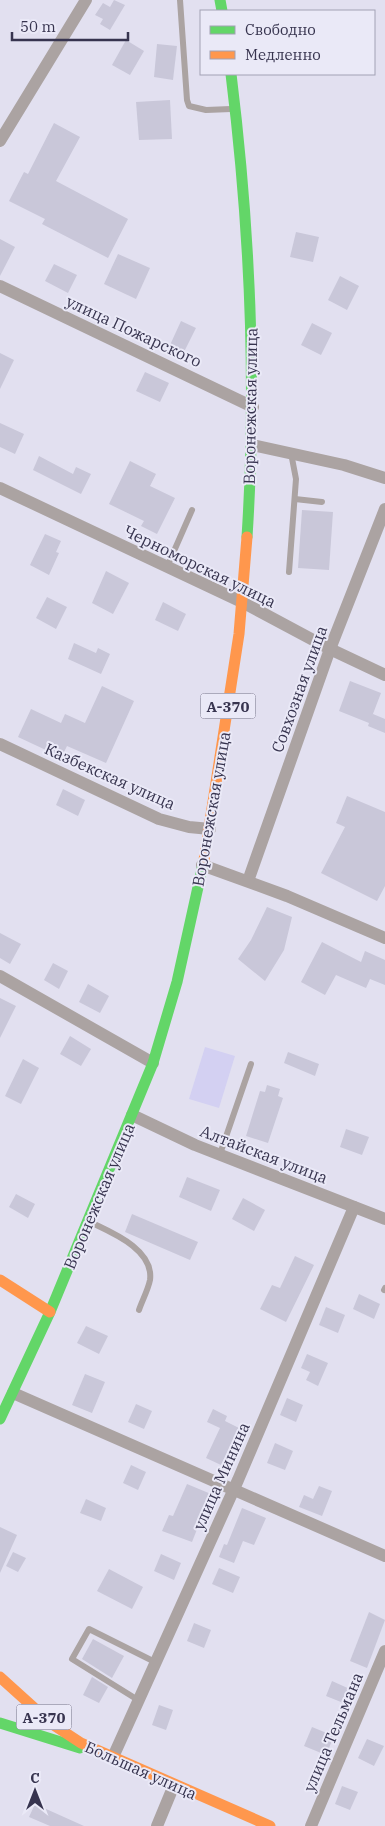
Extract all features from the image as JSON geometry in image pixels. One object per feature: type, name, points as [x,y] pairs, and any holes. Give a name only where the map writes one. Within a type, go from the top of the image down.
[{"type":"main road","name":"Воронежская улица","points":[[0,1419],[50,1312],[153,1063],[166,1024],[210,829],[242,602],[252,445],[253,407],[249,244],[231,75]]},
{"type":"main road","points":[[0,1280],[50,1312]]},
{"type":"main road","name":"Большая улица","points":[[0,1677],[32,1708],[92,1751],[113,1757],[270,1826]]},
{"type":"main road","points":[[0,1723],[92,1751]]},
{"type":"street","points":[[0,141],[86,0]]},
{"type":"street","name":"улица Пожарского","points":[[0,286],[253,407]]},
{"type":"street","points":[[252,445],[344,465],[385,478]]},
{"type":"street","name":"Черноморская улица","points":[[0,488],[242,602],[330,649],[385,675]]},
{"type":"street","name":"Совхозная улица","points":[[248,881],[330,649],[385,509]]},
{"type":"street","name":"Казбекская улица","points":[[0,744],[159,819],[210,829]]},
{"type":"street","points":[[202,865],[248,881],[385,938]]},
{"type":"street","points":[[0,976],[153,1063]]},
{"type":"street","name":"Алтайская улица","points":[[132,1115],[220,1154],[385,1219]]},
{"type":"street","name":"улица Минина","points":[[113,1757],[232,1490],[354,1206]]},
{"type":"street","points":[[13,1393],[385,1556]]},
{"type":"street","name":"улица Тельмана","points":[[311,1826],[385,1651]]},
{"type":"street","points":[[157,1826],[174,1785]]},
{"type":"lane","points":[[180,0],[189,106],[206,110],[236,108]]},
{"type":"lane","points":[[289,572],[296,471],[290,452]]},
{"type":"lane","points":[[295,500],[322,502]]},
{"type":"lane","points":[[168,567],[192,510]]},
{"type":"lane","points":[[220,1154],[251,1064]]},
{"type":"lane","points":[[88,1221],[128,1242],[139,1252],[150,1274],[150,1283],[139,1310]]},
{"type":"lane","points":[[138,1700],[72,1659],[89,1629],[155,1662]]},
{"type":"shaded area","points":[[205,1047],[235,1056],[219,1108],[189,1099]]},
{"type":"building","points":[[114,0],[125,5],[110,30],[100,24],[103,19],[95,15],[103,3],[110,7]]},
{"type":"building","points":[[126,40],[144,51],[130,75],[112,65]]},
{"type":"building","points":[[157,44],[177,46],[173,80],[154,77]]},
{"type":"building","points":[[170,100],[172,139],[139,140],[136,102]]},
{"type":"building","points":[[54,123],[80,137],[56,181],[128,219],[108,258],[42,224],[45,219],[9,201],[24,172],[28,174]]},
{"type":"building","points":[[296,232],[319,237],[313,262],[290,257]]},
{"type":"building","points":[[0,239],[15,247],[0,276]]},
{"type":"building","points":[[118,254],[150,268],[136,299],[104,284]]},
{"type":"building","points":[[54,264],[77,275],[68,293],[45,281]]},
{"type":"building","points":[[340,276],[359,286],[347,310],[328,300]]},
{"type":"building","points":[[181,321],[196,328],[184,352],[170,345]]},
{"type":"building","points":[[312,323],[332,333],[321,355],[301,345]]},
{"type":"building","points":[[0,353],[14,360],[0,389]]},
{"type":"building","points":[[145,372],[169,383],[160,402],[136,391]]},
{"type":"building","points":[[0,423],[24,434],[15,454],[0,447]]},
{"type":"building","points":[[39,456],[73,474],[76,467],[91,474],[81,494],[33,470]]},
{"type":"building","points":[[130,461],[156,474],[150,486],[175,498],[157,534],[141,526],[144,521],[109,504]]},
{"type":"building","points":[[302,510],[333,512],[329,570],[298,568]]},
{"type":"building","points":[[45,534],[61,541],[56,552],[59,553],[49,575],[30,565]]},
{"type":"building","points":[[106,571],[129,583],[113,614],[92,603]]},
{"type":"building","points":[[47,597],[67,607],[56,629],[36,618]]},
{"type":"building","points":[[163,602],[186,614],[178,631],[155,620]]},
{"type":"building","points":[[74,643],[96,653],[98,648],[110,654],[101,674],[68,659]]},
{"type":"building","points":[[350,681],[381,693],[371,719],[373,714],[385,719],[385,733],[368,726],[369,723],[339,711]]},
{"type":"building","points":[[102,686],[134,701],[106,763],[67,746],[60,760],[47,754],[48,751],[18,737],[31,709],[61,723],[65,714],[85,723]]},
{"type":"building","points":[[63,789],[85,800],[78,816],[56,805]]},
{"type":"building","points":[[347,796],[385,812],[385,886],[377,901],[321,873],[345,827],[336,823]]},
{"type":"building","points":[[267,907],[292,917],[284,950],[265,981],[238,959],[251,940]]},
{"type":"building","points":[[0,933],[21,944],[10,964],[0,958]]},
{"type":"building","points":[[322,942],[361,962],[365,951],[385,960],[385,985],[370,979],[366,988],[336,975],[325,995],[301,982]]},
{"type":"building","points":[[53,963],[68,971],[59,989],[44,980]]},
{"type":"building","points":[[88,984],[109,996],[100,1013],[79,1002]]},
{"type":"building","points":[[0,998],[16,1006],[0,1038]]},
{"type":"building","points":[[70,1036],[91,1049],[81,1066],[60,1054]]},
{"type":"building","points":[[288,1052],[319,1064],[315,1076],[284,1063]]},
{"type":"building","points":[[23,1059],[39,1068],[21,1104],[5,1096]]},
{"type":"building","points":[[267,1085],[280,1089],[278,1096],[283,1098],[268,1143],[246,1136],[260,1091],[265,1092]]},
{"type":"building","points":[[346,1129],[369,1137],[362,1155],[340,1147]]},
{"type":"building","points":[[187,1177],[220,1190],[211,1211],[179,1197]]},
{"type":"building","points":[[16,1194],[35,1204],[28,1218],[9,1207]]},
{"type":"building","points":[[243,1198],[265,1210],[254,1231],[232,1219]]},
{"type":"building","points":[[132,1214],[198,1242],[190,1260],[125,1232]]},
{"type":"building","points":[[295,1256],[314,1265],[286,1322],[260,1309],[272,1285],[280,1288]]},
{"type":"building","points":[[359,1294],[380,1304],[374,1319],[353,1309]]},
{"type":"building","points":[[326,1307],[345,1315],[338,1333],[319,1325]]},
{"type":"building","points":[[86,1326],[108,1336],[99,1354],[77,1343]]},
{"type":"building","points":[[307,1354],[328,1363],[318,1386],[306,1380],[310,1372],[301,1368]]},
{"type":"building","points":[[85,1374],[105,1382],[92,1413],[72,1405]]},
{"type":"building","points":[[287,1398],[303,1405],[296,1422],[280,1415]]},
{"type":"building","points":[[136,1404],[152,1411],[144,1429],[128,1422]]},
{"type":"building","points":[[213,1409],[227,1416],[225,1421],[239,1428],[221,1465],[206,1458],[220,1428],[207,1422]]},
{"type":"building","points":[[275,1443],[293,1451],[285,1470],[267,1463]]},
{"type":"building","points":[[131,1465],[146,1472],[138,1490],[123,1483]]},
{"type":"building","points":[[187,1484],[211,1494],[192,1542],[162,1531],[169,1515],[173,1516]]},
{"type":"building","points":[[319,1486],[332,1491],[322,1516],[299,1507],[304,1495],[313,1499]]},
{"type":"building","points":[[86,1499],[106,1508],[101,1521],[80,1513]]},
{"type":"building","points":[[242,1508],[266,1518],[254,1545],[243,1541],[234,1563],[219,1557],[224,1544],[227,1545]]},
{"type":"building","points":[[0,1527],[17,1535],[0,1573]]},
{"type":"building","points":[[13,1552],[26,1558],[18,1572],[6,1566]]},
{"type":"building","points":[[161,1554],[181,1563],[174,1580],[154,1571]]},
{"type":"building","points":[[219,1568],[240,1577],[233,1593],[212,1584]]},
{"type":"building","points":[[109,1569],[143,1587],[132,1609],[97,1591]]},
{"type":"building","points":[[369,1612],[385,1620],[367,1668],[350,1661]]},
{"type":"building","points":[[194,1623],[211,1630],[204,1648],[187,1641]]},
{"type":"building","points":[[93,1639],[124,1656],[112,1678],[82,1659]]},
{"type":"building","points":[[92,1677],[108,1687],[99,1703],[83,1695]]},
{"type":"building","points":[[332,1681],[352,1690],[346,1704],[326,1696]]},
{"type":"building","points":[[159,1705],[173,1710],[166,1730],[152,1725]]},
{"type":"building","points":[[312,1727],[334,1736],[326,1755],[304,1746]]},
{"type":"building","points":[[367,1739],[384,1746],[374,1766],[358,1758]]},
{"type":"building","points":[[342,1786],[358,1792],[350,1810],[335,1804]]},
{"type":"building","points":[[35,1804],[84,1826],[50,1826],[29,1817]]},
{"type":"traffic: fast","points":[[220,0],[222,10]]},
{"type":"traffic: fast","points":[[231,75],[243,190],[250,305],[251,421],[247,537]]},
{"type":"traffic: fast","points":[[0,1419],[50,1312],[153,1063],[177,982],[204,860]]},
{"type":"traffic: fast","points":[[0,1723],[80,1748]]},
{"type":"traffic: slow","points":[[204,860],[239,634],[247,537]]},
{"type":"traffic: slow","points":[[0,1280],[50,1312]]},
{"type":"traffic: slow","points":[[0,1677],[52,1724],[81,1743],[270,1826]]}]
